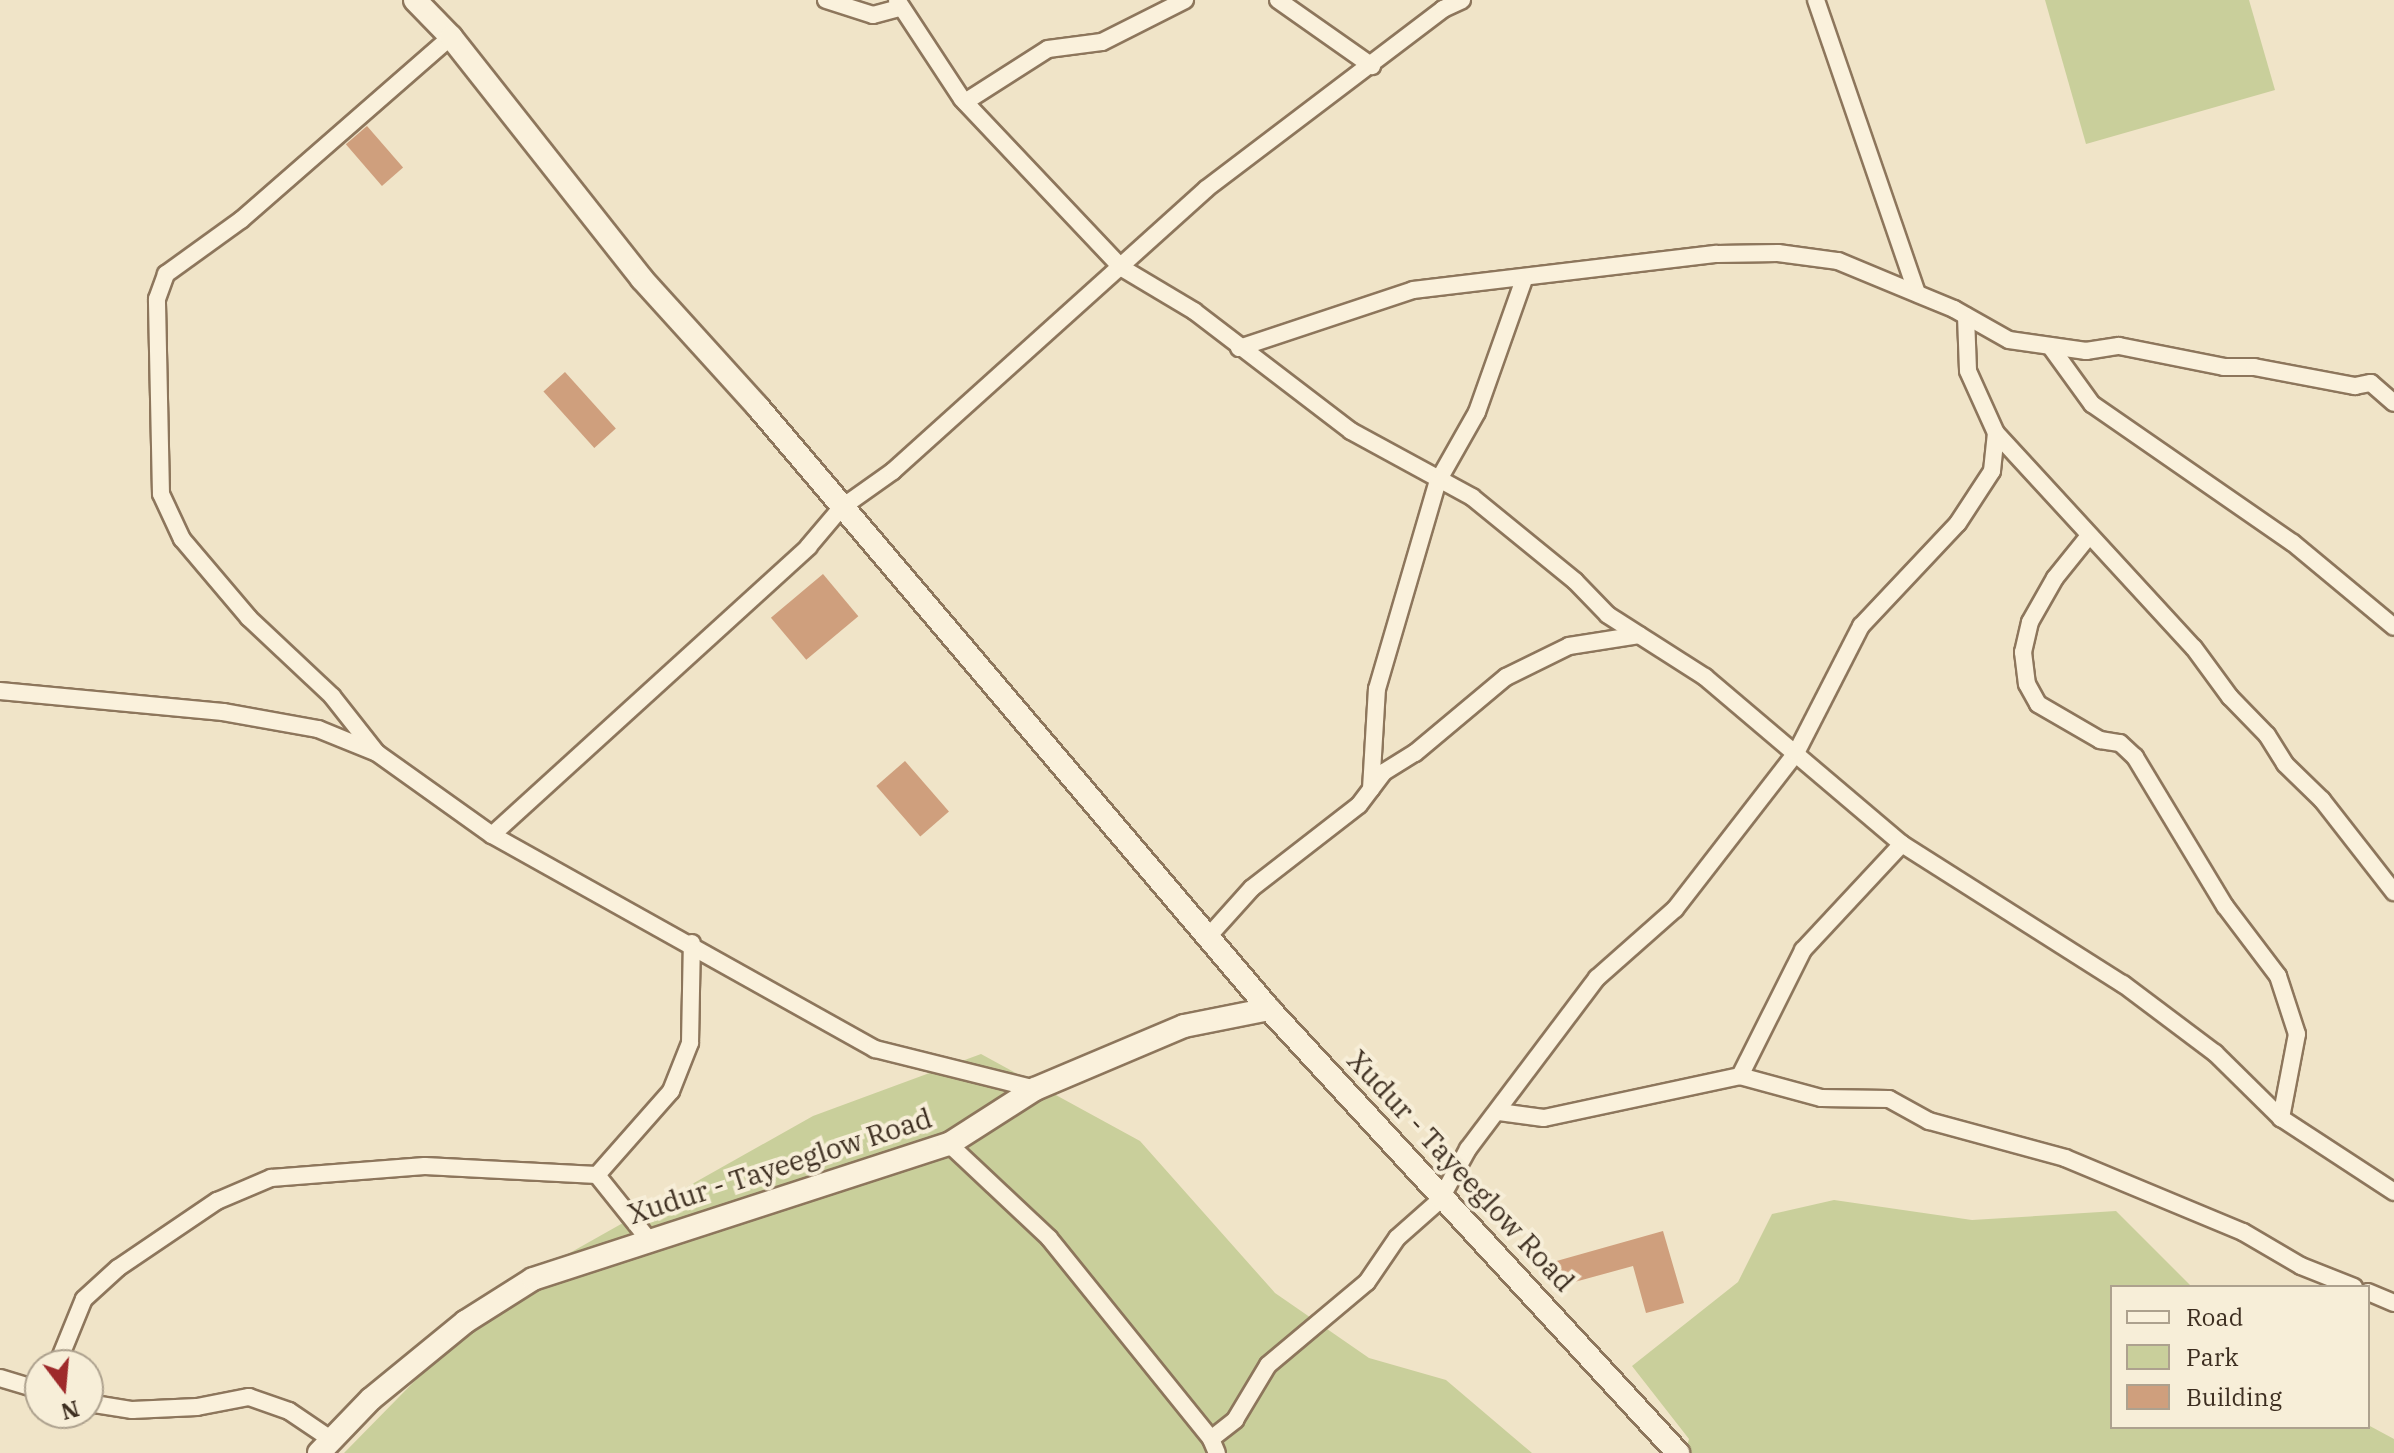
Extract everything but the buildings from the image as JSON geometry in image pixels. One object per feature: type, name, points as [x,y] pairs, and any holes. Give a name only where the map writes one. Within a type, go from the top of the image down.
[{"type":"main road","points":[[415,0],[451,37],[642,279],[1269,1009]]},
{"type":"main road","name":"Xudur - Tayeeglow Road","points":[[326,1446],[371,1399],[476,1315],[533,1279],[949,1144],[1035,1089],[1184,1026],[1269,1009],[1440,1200],[1520,1277],[1678,1453]]},
{"type":"street","points":[[826,0],[873,15],[898,4],[965,102],[1122,268],[1194,311],[1351,431],[1472,497],[1575,581],[1608,615],[1705,677],[1902,844],[2123,984],[2215,1053],[2281,1118],[2394,1192]]},
{"type":"street","points":[[965,102],[1048,49],[1102,42],[1185,0]]},
{"type":"street","points":[[1278,0],[1372,66]]},
{"type":"street","points":[[492,835],[808,547],[841,508],[893,471],[1122,268],[1206,189],[1372,66],[1443,9],[1462,0]]},
{"type":"street","points":[[1816,0],[1917,293]]},
{"type":"street","points":[[377,753],[332,696],[249,618],[182,539],[161,494],[157,299],[166,274],[241,220],[451,37]]},
{"type":"street","points":[[1239,348],[1413,290],[1717,254],[1778,253],[1838,261],[1917,293],[2009,340],[2086,351],[2119,346],[2355,386],[2371,383],[2394,403]]},
{"type":"street","points":[[1371,789],[1377,689],[1438,481],[1477,412],[1524,279]]},
{"type":"street","points":[[1966,316],[1968,371],[1996,433],[2088,537],[2194,648],[2230,697],[2394,892]]},
{"type":"street","points":[[2050,346],[2092,404],[2293,543],[2394,627]]},
{"type":"street","points":[[949,1144],[1049,1238],[1214,1446],[1235,1420],[1268,1365],[1367,1282],[1397,1238],[1440,1200],[1468,1149],[1499,1112],[1597,978],[1675,909],[1796,753],[1861,626],[1958,523],[1992,471],[1996,433]]},
{"type":"street","points":[[2088,537],[2055,578],[2030,622],[2023,652],[2027,684],[2038,704],[2100,740],[2120,743],[2135,757],[2225,906],[2278,976],[2297,1034],[2281,1118]]},
{"type":"street","points":[[1207,938],[1252,888],[1359,805],[1384,772],[1415,753],[1506,677],[1569,646],[1639,635]]},
{"type":"street","points":[[0,691],[223,712],[318,729],[377,753],[492,835],[692,943],[875,1049],[1035,1089]]},
{"type":"street","points":[[1740,1076],[1803,950],[1902,844]]},
{"type":"street","points":[[597,1175],[671,1091],[690,1043],[692,943]]},
{"type":"street","points":[[1499,1112],[1544,1118],[1740,1076],[1821,1098],[1889,1099],[1929,1121],[2065,1158],[2243,1232],[2301,1266],[2349,1285]]},
{"type":"street","points":[[64,1349],[84,1299],[118,1268],[217,1201],[271,1178],[425,1166],[597,1175],[649,1240]]},
{"type":"street","points":[[2370,1293],[2394,1303]]},
{"type":"street","points":[[0,1378],[24,1385]]},
{"type":"street","points":[[104,1406],[132,1410],[184,1408],[249,1397],[289,1411],[326,1446]]},
{"type":"green space","points":[[2045,0],[2249,0],[2275,90],[2086,144]]},
{"type":"green space","points":[[981,1054],[1140,1141],[1275,1293],[1369,1358],[1446,1380],[1532,1453],[344,1453],[504,1290],[813,1116]]},
{"type":"green space","points":[[1834,1200],[1972,1220],[2116,1211],[2190,1285],[2110,1285],[2110,1429],[2370,1429],[2370,1426],[2394,1439],[2394,1453],[1685,1453],[1689,1439],[1632,1366],[1738,1282],[1772,1214]]}]
